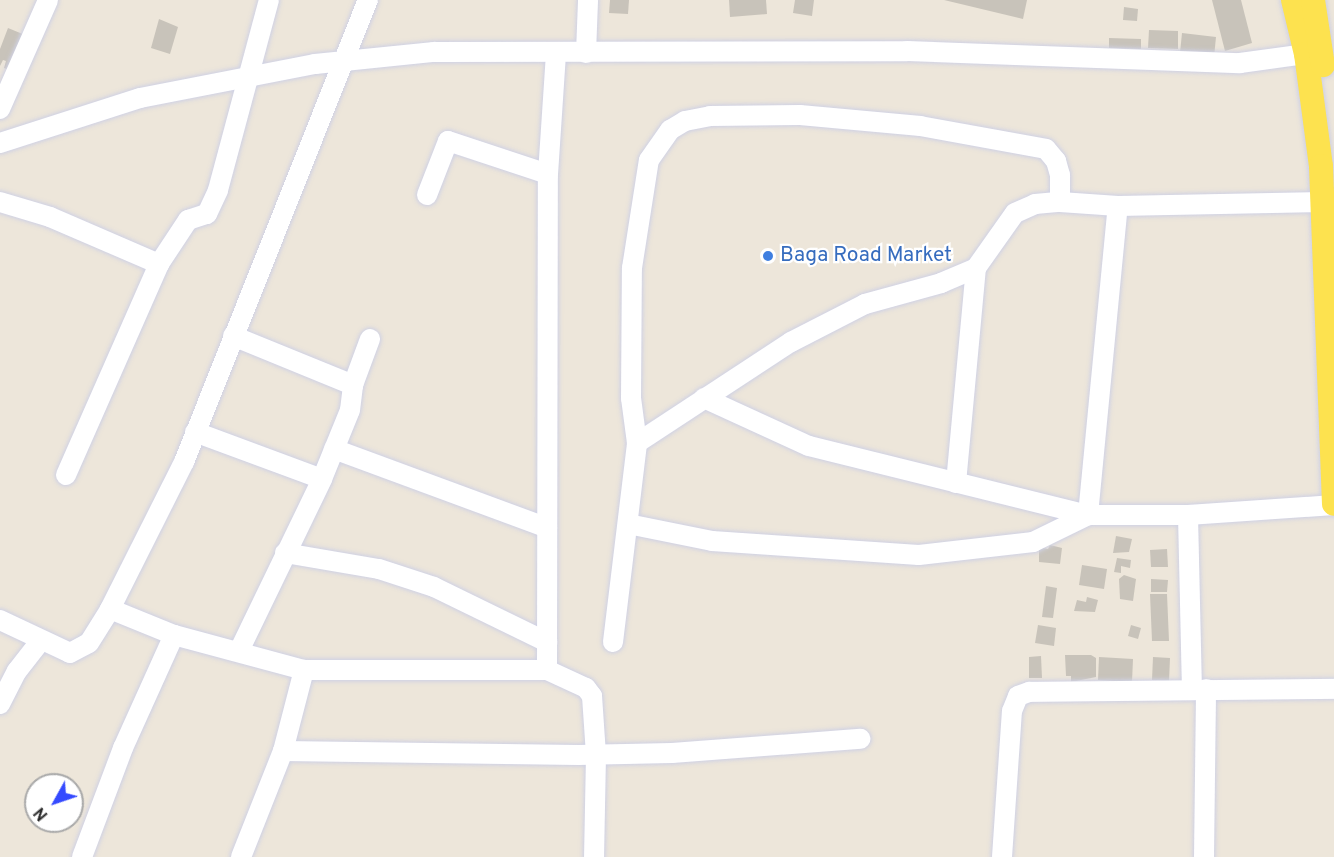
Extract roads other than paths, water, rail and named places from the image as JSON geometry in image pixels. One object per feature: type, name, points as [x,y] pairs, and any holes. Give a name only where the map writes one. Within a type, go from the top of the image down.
[{"type":"main road","points":[[1293,0],[1306,54],[1323,202],[1334,505]]},
{"type":"main road","points":[[1313,0],[1334,136]]},
{"type":"street","points":[[0,109],[48,0]]},
{"type":"street","points":[[66,475],[159,264],[188,220],[207,214],[218,190],[269,0]]},
{"type":"street","points":[[0,621],[70,653],[81,649],[110,609],[195,432],[310,152],[341,61],[368,0]]},
{"type":"street","points":[[586,53],[588,0]]},
{"type":"street","points":[[0,143],[140,98],[247,76],[341,61],[434,52],[556,54],[907,51],[1240,63],[1306,54]]},
{"type":"street","points":[[547,670],[548,174],[556,54]]},
{"type":"street","points":[[613,642],[637,443],[631,398],[632,268],[642,188],[649,160],[670,130],[685,121],[710,116],[800,115],[920,126],[1046,149],[1056,161],[1060,175],[1060,202]]},
{"type":"street","points":[[427,195],[448,141],[548,174]]},
{"type":"street","points":[[0,202],[50,217],[159,264]]},
{"type":"street","points":[[956,483],[976,268],[1016,213],[1035,204],[1060,202],[1118,206],[1323,202]]},
{"type":"street","points":[[1088,515],[1118,206]]},
{"type":"street","points":[[637,443],[791,342],[865,304],[941,283],[976,268]]},
{"type":"street","points":[[233,336],[353,385]]},
{"type":"street","points":[[239,651],[322,479],[351,410],[353,385],[370,339]]},
{"type":"street","points":[[704,398],[809,446],[1088,515],[1188,515],[1334,505]]},
{"type":"street","points":[[195,432],[322,479]]},
{"type":"street","points":[[334,449],[547,528]]},
{"type":"street","points":[[628,525],[712,541],[919,555],[1033,542],[1088,515]]},
{"type":"street","points":[[1188,515],[1199,689],[1204,857]]},
{"type":"street","points":[[285,553],[379,568],[434,587],[547,642]]},
{"type":"street","points":[[110,609],[174,635],[304,670],[547,670],[586,688],[591,696],[596,755],[594,857]]},
{"type":"street","points":[[82,857],[123,748],[174,635]]},
{"type":"street","points":[[0,704],[16,671],[41,640]]},
{"type":"street","points":[[241,857],[283,751],[304,670]]},
{"type":"street","points":[[1002,857],[1012,711],[1018,696],[1029,692],[1334,689]]},
{"type":"street","points":[[283,751],[596,755],[860,739]]},
{"type":"place","name":"Baga Road Market","points":[[768,256]]}]
